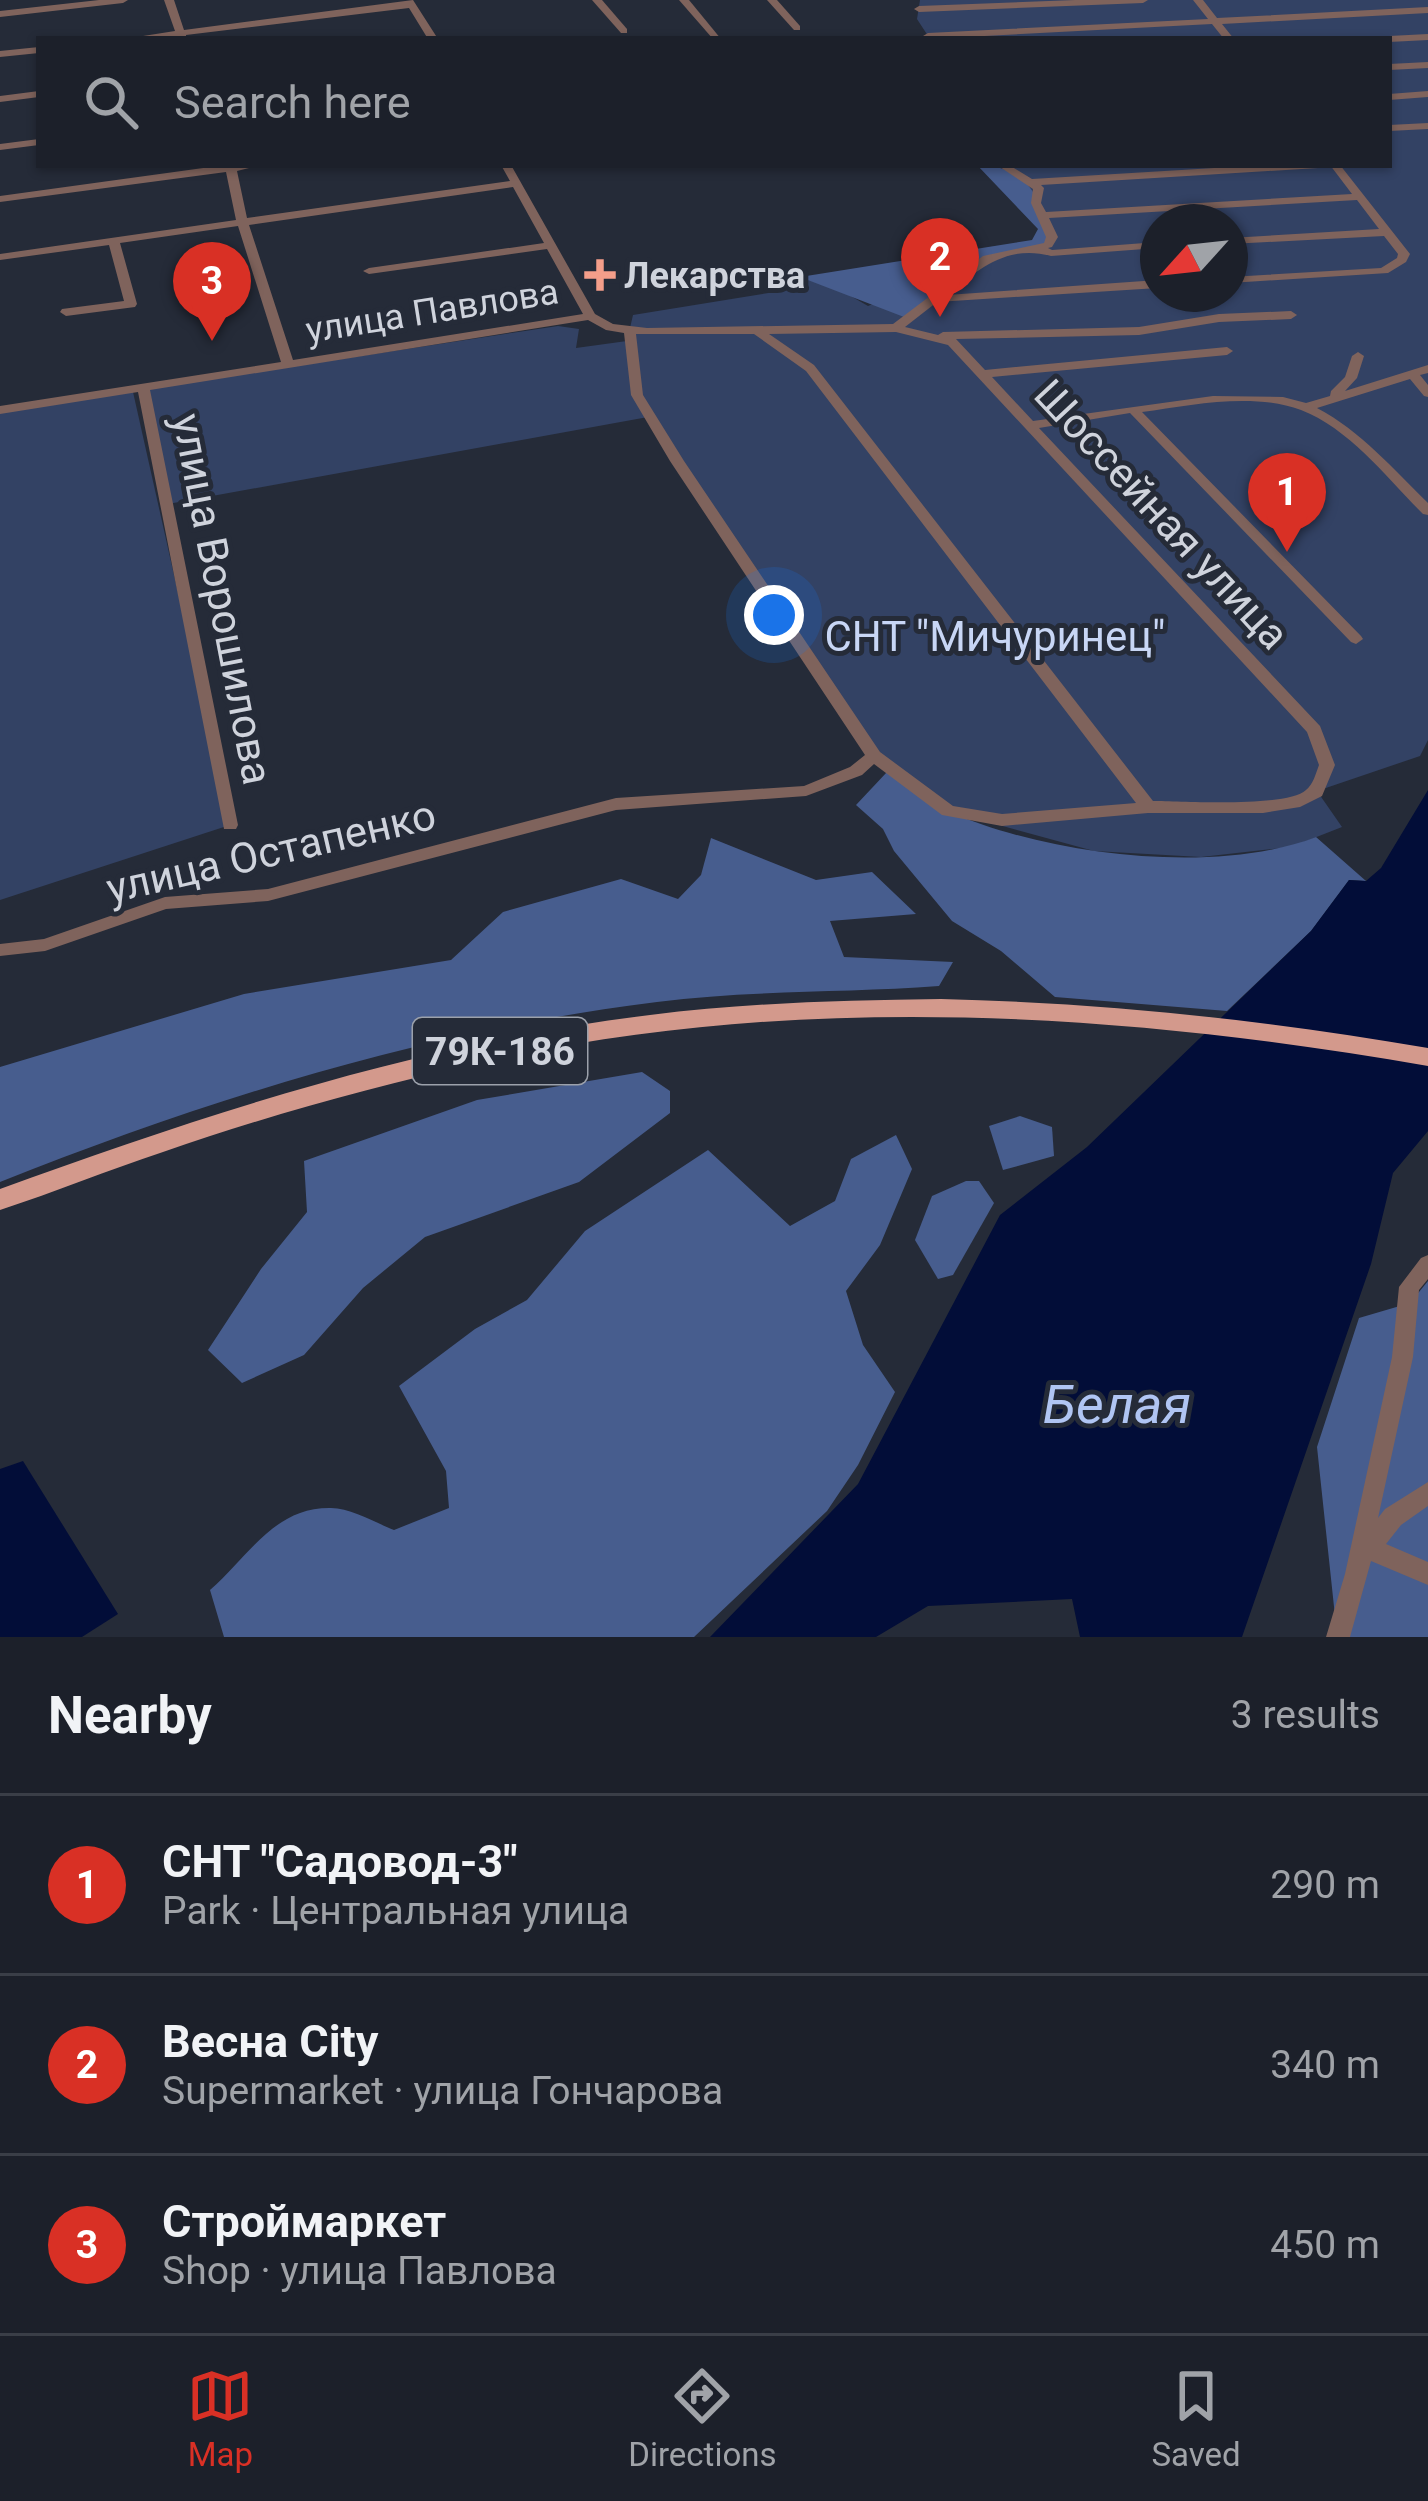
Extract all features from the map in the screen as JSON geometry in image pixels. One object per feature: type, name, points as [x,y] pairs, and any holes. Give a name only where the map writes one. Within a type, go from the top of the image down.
[{"type":"main road","name":"79К-186","points":[[0,1200],[255,1112],[402,1072],[649,1024],[790,1011],[1019,1009],[1239,1028],[1428,1057]]},
{"type":"street","points":[[0,14],[123,0]]},
{"type":"street","points":[[169,0],[181,36],[410,2],[431,36]]},
{"type":"street","points":[[597,0],[624,32]]},
{"type":"street","points":[[684,0],[715,36]]},
{"type":"street","points":[[772,0],[797,28]]},
{"type":"street","points":[[928,36],[917,19],[920,5],[1143,0]]},
{"type":"street","points":[[1198,0],[1226,36]]},
{"type":"street","points":[[963,36],[1428,10]]},
{"type":"street","points":[[1392,39],[1428,37]]},
{"type":"street","points":[[0,54],[36,50]]},
{"type":"street","points":[[1392,67],[1428,65]]},
{"type":"street","points":[[0,99],[36,94]]},
{"type":"street","points":[[1392,97],[1428,94]]},
{"type":"street","points":[[1392,128],[1428,126]]},
{"type":"street","points":[[0,147],[36,142]]},
{"type":"street","points":[[0,199],[224,168]]},
{"type":"street","points":[[231,168],[242,221],[288,364]]},
{"type":"street","points":[[508,168],[590,316],[603,325],[630,331],[896,328],[942,336],[1139,331],[1292,316]]},
{"type":"street","points":[[1007,168],[1039,188],[1036,203],[1052,237],[1038,249]]},
{"type":"street","points":[[1031,182],[1267,168]]},
{"type":"street","points":[[1248,279],[1384,271],[1402,260],[1404,254],[1389,232],[1337,168]]},
{"type":"street","points":[[0,257],[518,182]]},
{"type":"street","points":[[1045,215],[1360,196]]},
{"type":"street","points":[[1248,240],[1389,232]]},
{"type":"street","points":[[66,312],[131,304],[113,240]]},
{"type":"street","points":[[368,271],[552,244]]},
{"type":"street","points":[[896,328],[987,258],[1038,249],[1051,253],[1140,246]]},
{"type":"street","points":[[935,298],[1140,285]]},
{"type":"street","name":"улица Павлова","points":[[0,410],[590,316]]},
{"type":"street","points":[[985,374],[1227,351],[1203,322]]},
{"type":"street","points":[[630,331],[634,380],[645,411],[874,756],[947,812],[971,818],[1049,818],[1148,807]]},
{"type":"street","points":[[758,331],[810,368],[1148,807]]},
{"type":"street","name":"Шоссейная улица","points":[[942,336],[965,352],[1314,730],[1327,765],[1316,792],[1300,801],[1263,807],[1148,807]]},
{"type":"street","points":[[1307,407],[1344,386],[1358,356]]},
{"type":"street","points":[[1307,407],[1428,369]]},
{"type":"street","points":[[1412,373],[1428,393]]},
{"type":"street","name":"улица Ворошилова","points":[[143,387],[230,825]]},
{"type":"street","points":[[1031,425],[1259,397],[1307,407],[1347,434],[1428,511]]},
{"type":"street","points":[[1135,412],[1356,639]]},
{"type":"street","name":"улица Остапенко","points":[[0,950],[44,945],[165,903],[268,895],[616,804],[806,791],[856,771],[874,756]]},
{"type":"street","points":[[1338,1637],[1366,1552],[1375,1476],[1410,1336],[1409,1287],[1428,1264]]},
{"type":"street","points":[[1366,1552],[1393,1517],[1428,1493]]},
{"type":"street","points":[[1366,1552],[1428,1574]]},
{"type":"green space","name":"СНТ \"Мичуринец\"","points":[[920,0],[1428,0],[1428,740],[1420,756],[1317,791],[1342,827],[1291,847],[1201,857],[1094,851],[948,811],[890,768],[648,417],[168,504],[144,389],[558,326],[579,329],[576,348],[627,341],[633,315],[806,287],[800,277],[868,306],[987,258],[1048,245],[1004,168],[1392,168],[1392,36],[928,36],[917,19]]},
{"type":"green space","points":[[133,392],[230,825],[0,900],[0,413]]},
{"type":"shaded area","points":[[980,168],[1009,171],[1030,188],[1042,213],[1048,245],[1000,254],[904,317],[800,277],[1032,240],[1038,229]]},
{"type":"shaded area","points":[[887,772],[950,812],[1034,840],[1182,858],[1275,849],[1316,837],[1366,881],[1349,880],[1311,931],[1227,1011],[1055,997],[1001,951],[952,921],[894,851],[883,829],[856,805]]},
{"type":"shaded area","points":[[711,838],[816,880],[872,872],[916,914],[830,921],[844,957],[953,962],[939,986],[657,1002],[572,1014],[405,1049],[160,1122],[0,1182],[0,1067],[244,994],[451,960],[503,912],[621,879],[678,899],[701,875]]},
{"type":"shaded area","points":[[642,1072],[670,1091],[670,1113],[579,1182],[425,1237],[363,1288],[304,1355],[242,1383],[208,1350],[261,1269],[307,1212],[304,1161],[477,1100]]},
{"type":"shaded area","points":[[1020,1116],[1052,1127],[1054,1156],[1003,1170],[989,1126]]},
{"type":"shaded area","points":[[896,1135],[912,1169],[880,1245],[846,1291],[863,1345],[895,1392],[858,1465],[827,1511],[694,1637],[224,1637],[210,1590],[278,1525],[311,1510],[331,1508],[394,1530],[449,1508],[446,1471],[399,1386],[475,1329],[527,1300],[585,1231],[708,1150],[790,1226],[835,1201],[851,1159]]},
{"type":"shaded area","points":[[966,1181],[979,1181],[994,1203],[953,1275],[938,1279],[915,1240],[932,1196]]},
{"type":"shaded area","points":[[1428,1281],[1428,1637],[1329,1637],[1335,1616],[1317,1447],[1359,1318],[1410,1303]]},
{"type":"water","name":"Белая","points":[[1428,790],[1428,1131],[1393,1173],[1371,1264],[1242,1637],[1080,1637],[1072,1599],[928,1606],[876,1637],[710,1637],[858,1484],[1000,1215],[1087,1147],[1311,931],[1349,880],[1366,881],[1381,868]]},
{"type":"water","points":[[23,1461],[118,1614],[82,1637],[0,1637],[0,1469]]},
{"type":"place","name":"Лекарства","points":[[600,275]]},
{"type":"place","name":"Весна City","points":[[940,317]]},
{"type":"place","name":"Строймаркет","points":[[212,341]]},
{"type":"place","name":"СНТ \"Садовод-3\"","points":[[1287,552]]}]
